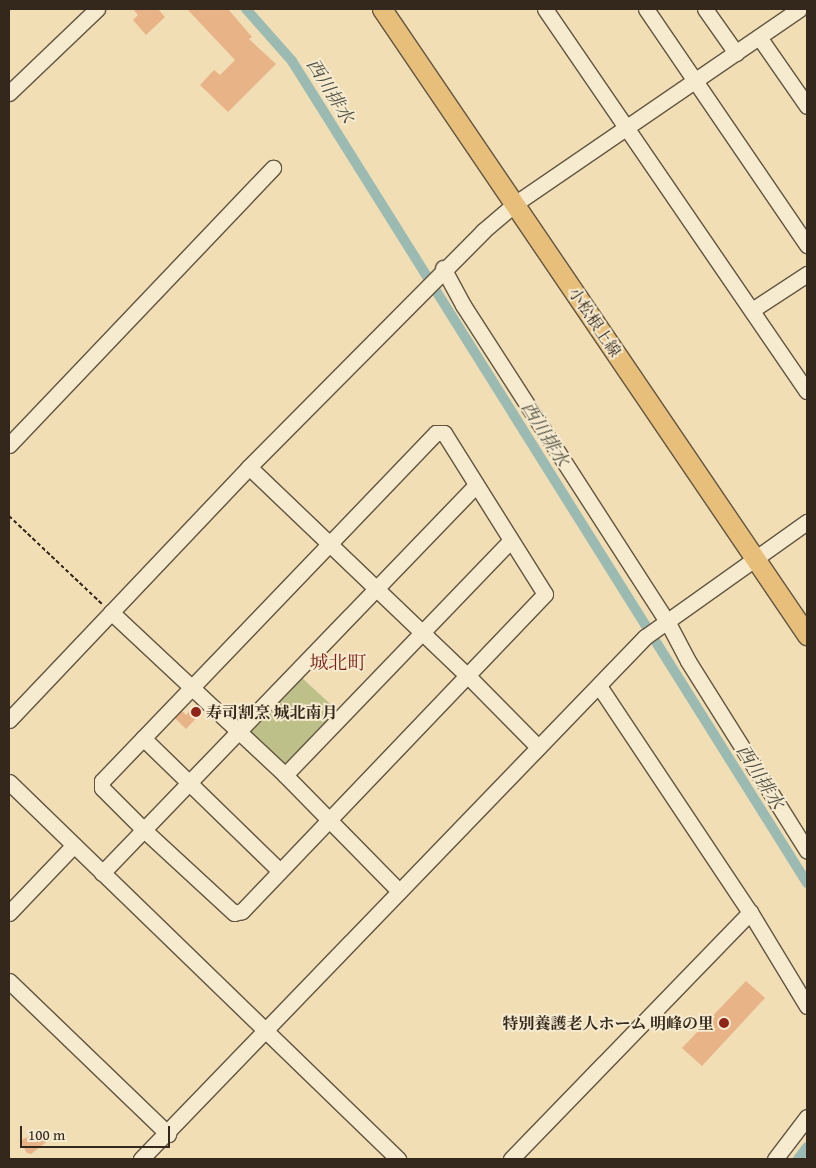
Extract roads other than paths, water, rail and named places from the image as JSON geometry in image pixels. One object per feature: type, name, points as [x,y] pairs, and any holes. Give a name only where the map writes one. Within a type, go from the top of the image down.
[{"type":"main road","name":"小松根上線","points":[[382,9],[516,203],[807,635]]},
{"type":"street","points":[[9,93],[97,9]]},
{"type":"street","points":[[545,9],[807,391]]},
{"type":"street","points":[[646,9],[807,246]]},
{"type":"street","points":[[705,9],[736,52]]},
{"type":"street","points":[[9,720],[249,467],[440,271],[516,203],[799,9]]},
{"type":"street","points":[[759,37],[807,106]]},
{"type":"street","points":[[9,446],[273,168]]},
{"type":"street","points":[[440,271],[807,851]]},
{"type":"street","points":[[752,310],[807,274]]},
{"type":"street","points":[[436,433],[444,433],[476,485],[545,594],[242,912],[234,913],[143,829],[102,788],[102,781],[436,433]]},
{"type":"street","points":[[249,467],[468,676],[538,748]]},
{"type":"street","points":[[102,873],[476,485]]},
{"type":"street","points":[[141,1159],[168,1134],[399,891],[645,637],[807,522]]},
{"type":"street","points":[[285,775],[510,541]]},
{"type":"street","points":[[111,612],[285,775],[399,891]]},
{"type":"street","points":[[599,686],[750,912],[807,1006]]},
{"type":"street","points":[[144,738],[280,871]]},
{"type":"street","points":[[9,782],[264,1033],[398,1159]]},
{"type":"street","points":[[9,913],[74,845]]},
{"type":"street","points":[[511,1159],[750,912]]},
{"type":"street","points":[[9,981],[168,1134]]},
{"type":"street","points":[[775,1159],[807,1117]]},
{"type":"waterway","name":"西川排水","points":[[246,9],[292,61],[807,883]]},
{"type":"waterway","points":[[798,1159],[807,1147]]},
{"type":"place","name":"寿司割烹 城北南月","points":[[196,712]]},
{"type":"place","name":"特別養護老人ホーム 明峰の里","points":[[724,1023]]},
{"type":"district","name":"城北町","points":[[338,663]]}]
